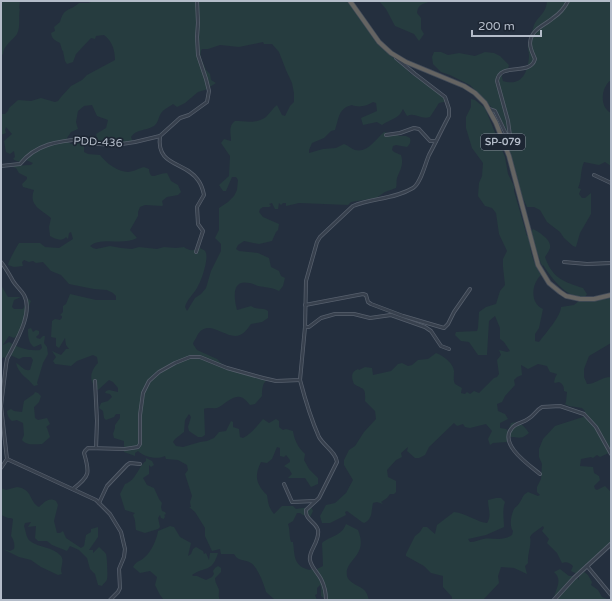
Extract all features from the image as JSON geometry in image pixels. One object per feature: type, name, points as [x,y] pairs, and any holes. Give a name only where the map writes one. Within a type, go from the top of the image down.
[{"type":"highway","name":"SP-079","points":[[350,1],[378,42],[391,53],[412,65],[470,90],[480,97],[489,109],[509,156],[538,265],[545,278],[560,292],[573,298],[587,300],[611,295]]},
{"type":"street","name":"PDD-436","points":[[1,166],[20,164],[26,157],[41,146],[68,140],[83,139],[84,143],[115,145],[160,136],[180,118],[188,115],[207,102],[209,91],[198,55],[197,1]]},
{"type":"street","points":[[489,109],[495,111],[508,136],[510,136],[508,121],[497,81],[498,75],[500,73],[531,66],[535,59],[531,48],[532,36],[540,26],[553,18],[568,1]]},
{"type":"street","points":[[326,600],[321,578],[309,558],[317,542],[318,532],[317,528],[308,518],[306,510],[307,507],[319,498],[337,462],[335,457],[320,438],[304,397],[300,380],[305,327],[306,281],[317,242],[320,237],[353,206],[394,196],[413,188],[419,180],[449,116],[448,103],[445,96],[415,74],[391,53]]},
{"type":"street","points":[[386,135],[394,135],[414,128],[419,129],[430,141],[437,140]]},
{"type":"street","points":[[160,136],[159,142],[165,158],[191,172],[198,180],[202,188],[204,195],[197,207],[198,224],[203,231],[203,234],[196,252]]},
{"type":"street","points":[[594,175],[611,183]]},
{"type":"street","points":[[1,262],[25,296],[27,304],[24,323],[7,359],[1,414],[7,459],[1,468]]},
{"type":"street","points":[[564,262],[586,264],[611,263]]},
{"type":"street","points":[[305,305],[363,294],[366,295],[368,302],[371,304],[403,316],[444,328],[470,289]]},
{"type":"street","points":[[305,327],[310,327],[321,318],[335,314],[354,314],[370,318],[391,315],[426,326],[441,346],[449,349]]},
{"type":"street","points":[[74,489],[85,480],[87,476],[88,466],[85,451],[88,448],[125,449],[138,447],[140,444],[140,415],[143,393],[149,381],[159,372],[175,363],[190,357],[200,357],[227,368],[276,381],[300,380]]},
{"type":"street","points":[[95,381],[97,421],[96,448]]},
{"type":"street","points":[[540,474],[513,450],[508,438],[513,426],[529,419],[542,407],[560,406],[584,414],[596,427],[611,454]]},
{"type":"street","points":[[7,459],[74,489],[99,503],[115,522],[124,540],[124,557],[120,569],[120,588],[110,600]]},
{"type":"street","points":[[99,503],[107,486],[127,465],[130,463],[140,464]]},
{"type":"street","points":[[284,484],[292,502],[316,501]]},
{"type":"street","points":[[554,600],[574,578],[611,544]]},
{"type":"street","points":[[587,566],[611,595]]},
{"type":"green space","points":[[1,1],[20,1],[19,9],[20,8],[19,28],[17,34],[6,46],[1,56]]},
{"type":"green space","points":[[94,1],[349,1],[365,25],[411,74],[429,83],[448,101],[439,103],[430,117],[424,118],[413,115],[407,116],[403,109],[397,117],[382,125],[377,122],[363,125],[361,118],[377,111],[376,103],[373,102],[360,106],[347,106],[338,118],[335,130],[331,131],[324,138],[312,143],[309,153],[323,149],[336,148],[344,144],[355,150],[364,149],[371,145],[384,132],[392,134],[396,133],[399,136],[406,136],[410,138],[410,144],[407,147],[396,145],[393,146],[392,150],[401,155],[402,162],[396,188],[385,192],[376,198],[351,202],[348,205],[299,203],[286,206],[286,203],[281,205],[279,203],[278,209],[275,209],[272,203],[269,204],[271,206],[269,207],[263,207],[260,209],[259,212],[263,217],[279,224],[278,230],[272,241],[259,244],[244,241],[238,245],[236,249],[239,251],[258,253],[269,258],[271,267],[279,271],[281,276],[285,278],[283,286],[279,291],[251,283],[239,284],[235,291],[235,301],[237,310],[251,306],[264,309],[268,311],[268,318],[262,322],[251,324],[243,333],[235,336],[212,328],[206,328],[201,330],[193,344],[197,350],[217,359],[229,368],[246,375],[262,376],[268,379],[263,385],[262,396],[255,404],[250,405],[243,398],[236,397],[232,398],[220,407],[204,409],[205,435],[202,437],[198,437],[189,431],[188,427],[191,417],[189,414],[185,420],[184,432],[173,442],[176,446],[183,447],[207,441],[214,438],[219,432],[226,431],[231,421],[233,422],[233,427],[239,429],[240,437],[243,438],[252,432],[263,419],[269,423],[276,419],[279,421],[279,427],[283,430],[286,429],[293,431],[294,437],[300,449],[305,454],[304,460],[309,469],[318,478],[318,484],[311,487],[305,478],[288,478],[292,474],[289,469],[284,466],[290,462],[290,460],[286,455],[284,457],[280,456],[280,448],[277,447],[272,459],[267,463],[261,462],[257,472],[258,483],[267,495],[269,505],[274,514],[282,506],[293,506],[296,509],[311,507],[313,511],[310,517],[297,513],[293,521],[288,524],[290,540],[293,542],[296,560],[300,566],[304,568],[310,570],[313,568],[318,572],[317,569],[323,566],[322,543],[325,540],[339,534],[346,524],[358,530],[361,539],[359,552],[349,565],[347,576],[351,582],[364,590],[369,600],[326,600],[321,596],[320,585],[317,588],[317,594],[315,595],[317,600],[275,600],[266,592],[254,565],[236,557],[234,554],[221,554],[220,549],[212,551],[205,536],[205,528],[195,512],[189,507],[191,507],[190,502],[192,496],[185,474],[188,470],[187,465],[178,460],[166,459],[165,456],[158,458],[151,457],[138,451],[135,453],[135,456],[124,452],[124,441],[114,438],[113,434],[115,425],[120,418],[120,414],[116,414],[114,417],[106,420],[104,418],[103,411],[99,408],[101,403],[108,401],[112,397],[110,394],[105,393],[106,391],[109,390],[118,392],[118,388],[109,380],[98,390],[91,380],[93,369],[98,363],[97,357],[93,355],[77,361],[71,366],[55,364],[53,361],[56,357],[52,351],[61,355],[66,349],[69,349],[66,345],[65,338],[59,348],[56,346],[56,338],[51,337],[52,321],[55,319],[60,320],[62,318],[60,315],[63,312],[63,306],[66,304],[70,294],[96,300],[116,300],[116,296],[107,290],[69,284],[61,275],[51,271],[43,262],[36,263],[33,261],[29,262],[24,260],[22,262],[23,266],[14,267],[8,265],[19,243],[40,243],[45,247],[59,248],[73,239],[71,232],[69,233],[68,239],[66,237],[58,240],[50,236],[49,227],[51,218],[34,204],[34,190],[23,187],[22,184],[27,177],[19,173],[16,168],[10,166],[31,165],[33,163],[26,160],[21,162],[16,161],[13,159],[15,157],[14,151],[10,154],[6,152],[4,141],[12,134],[6,127],[6,133],[1,135],[1,114],[5,114],[18,100],[31,101],[41,98],[55,102],[58,101],[71,86],[82,80],[87,75],[115,60],[112,46],[104,35],[96,36],[95,39],[91,38],[76,54],[73,62],[67,64],[60,43],[52,37],[51,33],[55,31],[54,27],[60,22],[65,12],[79,3]],"holes":[[[263,42],[264,44],[272,44],[279,52],[292,83],[294,102],[290,106],[285,116],[282,115],[277,105],[266,117],[259,121],[235,121],[231,125],[231,141],[224,139],[221,143],[230,156],[229,176],[219,185],[223,191],[226,191],[232,177],[236,177],[238,180],[237,190],[234,196],[219,208],[219,230],[215,238],[221,244],[221,251],[211,271],[206,288],[195,298],[187,311],[185,307],[186,304],[199,285],[203,275],[206,258],[204,251],[199,248],[190,250],[184,247],[164,247],[157,249],[139,247],[132,249],[110,246],[96,249],[90,246],[100,242],[125,241],[137,238],[130,230],[138,216],[140,207],[145,205],[162,206],[162,201],[167,197],[178,195],[181,192],[178,185],[171,181],[167,173],[152,176],[149,169],[144,167],[130,172],[124,172],[116,169],[100,155],[88,154],[84,152],[84,141],[77,141],[71,144],[67,141],[67,138],[71,132],[78,129],[76,122],[78,111],[84,106],[92,105],[97,116],[108,120],[106,128],[96,134],[99,145],[131,144],[133,143],[131,137],[133,134],[154,126],[161,113],[166,109],[173,104],[177,107],[185,103],[198,92],[205,90],[216,83],[211,80],[210,74],[206,70],[201,57],[202,49],[208,49],[220,45],[239,47]]]},
{"type":"green space","points":[[379,1],[431,1],[421,5],[418,8],[417,13],[421,18],[421,29],[424,34],[419,41],[414,34],[395,26],[386,9]]},
{"type":"green space","points":[[547,1],[611,1],[611,80],[603,92],[603,102],[607,110],[611,113],[611,166],[605,162],[599,165],[584,162],[578,188],[581,189],[579,194],[582,198],[585,198],[591,193],[591,214],[580,233],[576,247],[573,246],[560,232],[547,222],[540,210],[534,207],[527,207],[521,194],[508,149],[509,134],[496,112],[470,85],[441,72],[433,64],[432,57],[434,52],[441,52],[448,55],[459,53],[475,56],[485,52],[494,53],[500,56],[509,65],[508,69],[502,73],[503,81],[515,82],[523,77],[527,68],[529,56],[528,47],[534,25],[544,12]]},
{"type":"green space","points":[[471,99],[475,100],[485,108],[505,157],[508,174],[514,186],[514,191],[527,236],[529,236],[533,229],[544,237],[550,245],[550,249],[545,257],[551,270],[564,281],[583,288],[587,294],[585,297],[578,297],[560,287],[543,265],[542,266],[530,240],[530,249],[541,275],[535,283],[533,294],[536,303],[543,309],[539,328],[535,334],[535,341],[539,342],[549,330],[556,320],[561,307],[574,305],[580,300],[611,298],[611,343],[589,356],[584,369],[584,377],[587,384],[611,377],[611,452],[600,457],[597,455],[593,458],[581,459],[580,466],[593,467],[594,473],[599,476],[600,480],[594,486],[595,489],[597,490],[605,486],[611,492],[611,547],[595,558],[589,567],[582,570],[588,575],[592,582],[591,585],[598,590],[602,597],[610,600],[554,600],[558,586],[558,579],[554,572],[560,569],[569,576],[576,576],[579,580],[579,575],[571,571],[573,566],[571,564],[566,562],[562,563],[557,553],[547,543],[549,539],[542,531],[544,528],[543,526],[530,537],[528,563],[525,566],[527,574],[514,568],[501,567],[498,576],[499,583],[483,600],[452,600],[452,597],[443,587],[443,576],[431,573],[424,566],[406,556],[415,536],[423,527],[427,527],[435,534],[437,525],[454,512],[487,523],[490,515],[488,500],[496,498],[501,498],[505,502],[503,511],[504,527],[486,535],[468,539],[472,542],[483,539],[505,538],[512,535],[512,514],[524,495],[528,492],[538,496],[540,495],[537,492],[537,487],[541,479],[542,464],[539,457],[539,449],[543,439],[555,426],[583,417],[585,414],[585,411],[582,408],[565,404],[567,392],[564,391],[563,386],[559,382],[554,382],[557,374],[550,372],[547,366],[538,364],[528,369],[521,365],[522,375],[514,380],[515,385],[505,396],[502,402],[497,404],[498,411],[505,414],[508,419],[500,423],[500,428],[508,431],[511,423],[517,423],[522,425],[529,433],[524,437],[510,437],[507,442],[493,443],[490,445],[488,439],[492,431],[486,424],[470,428],[465,427],[463,424],[457,426],[454,423],[429,447],[425,455],[415,458],[407,451],[408,447],[401,453],[402,457],[396,460],[387,470],[388,477],[396,481],[396,492],[394,494],[390,494],[381,502],[383,504],[377,502],[373,503],[371,514],[367,521],[364,523],[362,522],[347,511],[345,512],[346,515],[330,523],[322,523],[320,516],[326,505],[335,503],[346,493],[353,480],[344,465],[344,460],[349,450],[355,446],[364,432],[376,419],[375,411],[365,401],[365,393],[363,389],[354,384],[352,377],[354,372],[365,367],[372,368],[373,375],[391,371],[398,364],[402,363],[408,366],[412,365],[418,360],[428,359],[436,353],[445,358],[452,365],[454,371],[454,382],[462,388],[461,393],[465,394],[467,392],[470,394],[474,391],[479,393],[499,374],[497,360],[501,355],[499,350],[507,352],[510,351],[500,339],[500,328],[495,316],[489,321],[487,355],[478,355],[469,342],[461,341],[455,335],[456,332],[477,331],[479,312],[486,307],[496,304],[500,291],[505,285],[503,259],[507,251],[499,234],[496,213],[492,208],[485,206],[478,196],[483,163],[472,148],[466,128],[466,117],[471,107]]},
{"type":"green space","points":[[1,285],[8,297],[21,297],[14,300],[12,307],[14,309],[23,309],[25,305],[25,298],[31,301],[23,322],[24,328],[22,332],[14,338],[9,336],[3,345],[9,342],[24,349],[40,350],[42,348],[41,344],[34,347],[31,343],[28,329],[31,328],[33,332],[36,330],[39,331],[39,334],[36,337],[37,338],[40,339],[45,336],[44,343],[47,347],[48,354],[43,363],[37,383],[38,385],[34,386],[24,376],[17,367],[16,363],[24,369],[30,370],[33,360],[31,357],[23,357],[19,359],[10,355],[6,359],[4,357],[1,359]]},
{"type":"green space","points":[[35,392],[41,396],[39,402],[34,407],[35,418],[38,420],[47,418],[50,424],[46,427],[50,437],[42,444],[31,444],[24,442],[22,440],[24,435],[23,423],[17,420],[12,421],[7,412],[11,409],[22,412],[24,401]]},
{"type":"green space","points":[[146,458],[152,461],[154,465],[151,467],[149,465],[149,474],[143,478],[147,485],[154,488],[162,503],[162,511],[166,514],[164,515],[164,519],[161,518],[160,515],[158,518],[160,527],[158,529],[145,533],[136,530],[133,515],[135,513],[125,510],[120,494],[125,484],[135,476],[143,463],[146,461]]},
{"type":"green space","points":[[17,487],[26,490],[39,507],[49,500],[56,501],[58,505],[54,521],[57,533],[63,531],[66,538],[81,548],[84,546],[86,535],[91,532],[91,529],[98,527],[98,537],[89,550],[93,550],[93,553],[99,547],[106,554],[107,577],[102,586],[98,585],[95,574],[90,569],[87,558],[79,550],[70,546],[67,551],[52,545],[47,541],[38,541],[35,538],[36,526],[28,527],[31,522],[25,523],[24,526],[28,538],[34,543],[54,550],[61,556],[62,574],[58,575],[41,567],[31,560],[19,557],[3,549],[10,551],[14,549],[14,541],[11,536],[13,519],[1,515],[1,488],[6,490]]},
{"type":"green space","points":[[170,526],[174,527],[180,537],[191,543],[188,556],[196,547],[203,551],[204,554],[206,553],[209,560],[210,553],[218,553],[211,566],[192,575],[206,580],[212,577],[215,568],[218,566],[221,568],[221,572],[215,578],[219,590],[220,600],[164,600],[155,585],[157,577],[150,571],[140,573],[133,567],[147,555],[155,541],[158,531]]}]
